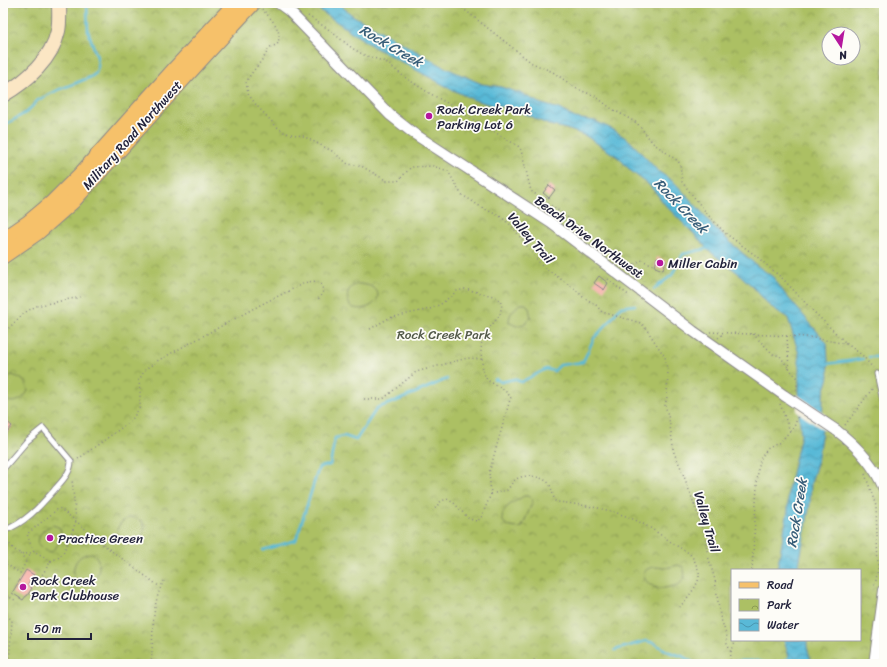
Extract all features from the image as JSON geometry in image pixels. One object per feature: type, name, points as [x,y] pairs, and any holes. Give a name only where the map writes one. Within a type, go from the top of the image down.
[{"type":"main road","name":"Military Road Northwest","points":[[3,240],[52,203],[82,173],[175,69],[237,9],[258,6]]},
{"type":"main road","name":"Military Road Northwest","points":[[3,256],[38,232],[72,202],[202,58],[237,9]]},
{"type":"street","points":[[3,95],[25,79],[49,53],[58,31],[59,3]]},
{"type":"street","name":"Beach Drive Northwest","points":[[278,3],[289,11],[390,115],[438,150],[551,223],[694,331],[784,395],[839,429],[881,471],[884,489]]},
{"type":"street","points":[[874,664],[879,590]]},
{"type":"lane","points":[[877,374],[884,405]]},
{"type":"lane","points":[[3,469],[27,441],[43,428],[72,461],[71,467],[67,474],[39,508],[21,522],[3,531]]},
{"type":"path","points":[[364,3],[379,3]]},
{"type":"path","points":[[456,3],[532,63],[553,72],[577,89],[595,96],[612,109],[637,123],[653,143],[678,161],[680,164],[682,182],[709,216],[725,233],[784,280],[847,344],[867,360],[877,374]]},
{"type":"path","name":"Valley Trail","points":[[258,6],[272,19],[280,39],[277,45],[268,48],[266,56],[246,82],[248,94],[276,126],[285,133],[303,136],[332,151],[348,164],[361,166],[387,181],[398,181],[411,167],[433,166],[448,171],[461,194],[482,207],[501,216],[511,225],[542,266],[596,305],[602,312],[641,324],[647,330],[665,358],[668,371],[667,397],[665,405],[669,419],[674,453],[681,468],[705,537],[708,556],[715,580],[720,616],[727,637],[726,642],[732,652],[730,664]]},
{"type":"path","points":[[304,14],[328,29],[352,48],[364,55],[386,62],[403,76],[429,93],[518,146],[521,150],[531,191],[631,266],[644,282]]},
{"type":"path","points":[[631,266],[635,265],[641,260],[654,265]]},
{"type":"path","points":[[40,578],[51,561],[58,558],[63,553],[76,521],[71,467],[80,457],[131,420],[140,407],[139,380],[145,370],[157,361],[260,305],[307,282],[316,281],[322,285],[323,294],[318,299]]},
{"type":"path","points":[[370,329],[389,318],[430,310],[464,289],[496,297],[502,304],[500,315],[482,337],[482,371],[487,380],[504,390],[511,397],[489,473],[491,494],[481,518],[477,521],[469,519],[454,503],[447,500],[441,501],[433,511]]},
{"type":"path","points":[[3,334],[24,313],[36,306],[80,297]]},
{"type":"path","points":[[694,331],[787,336],[847,344]]},
{"type":"path","points":[[753,334],[773,354],[780,356],[796,377],[798,398]]},
{"type":"path","points":[[787,336],[789,369]]},
{"type":"path","points":[[364,399],[384,399],[416,372],[467,358],[482,359]]},
{"type":"path","points":[[839,429],[878,382]]},
{"type":"path","points":[[784,395],[778,400],[790,431]]},
{"type":"path","points":[[752,569],[758,470],[761,458],[767,449],[780,442],[794,427],[798,417],[798,410]]},
{"type":"path","points":[[491,494],[507,490],[514,480],[518,478],[538,477],[547,482],[550,486],[555,501],[594,507],[618,514],[635,520],[660,534],[689,553],[694,559],[700,576],[695,586],[680,607]]},
{"type":"path","points":[[868,482],[876,506],[879,590]]},
{"type":"path","points":[[51,561],[34,551],[27,534],[59,508],[101,543],[160,587]]},
{"type":"path","points":[[3,537],[6,536],[12,547],[26,560]]},
{"type":"path","points":[[3,562],[20,573],[26,560],[34,551]]},
{"type":"path","points":[[20,554],[30,554]]},
{"type":"path","points":[[151,664],[155,608],[160,587],[164,581]]},
{"type":"path","points":[[3,594],[17,601]]},
{"type":"path","points":[[3,613],[12,620],[10,664]]},
{"type":"path","points":[[732,652],[736,641]]},
{"type":"path","points":[[428,664],[431,657]]},
{"type":"path","points":[[532,664],[536,657]]},
{"type":"green space","name":"Rock Creek Park","points":[[3,3],[884,3],[884,664],[3,664]]},
{"type":"green space","points":[[359,284],[370,286],[376,290],[378,295],[377,300],[373,304],[359,309],[351,307],[347,296],[351,287]]},
{"type":"green space","points":[[520,304],[526,304],[529,308],[531,318],[524,324],[516,326],[509,322],[509,319],[512,312]]},
{"type":"green space","points":[[12,375],[23,380],[28,391],[20,400],[14,402],[3,399],[3,381]]},
{"type":"green space","points":[[524,496],[528,496],[533,501],[522,527],[510,527],[504,523],[502,519],[504,511],[511,504]]},
{"type":"green space","points":[[131,517],[142,521],[144,531],[139,540],[133,542],[123,541],[118,538],[118,527],[124,520]]},
{"type":"green space","name":"Practice Green","points":[[53,525],[60,528],[61,539],[51,552],[44,550],[38,544],[39,537],[42,532]]},
{"type":"green space","points":[[92,553],[98,560],[98,573],[93,581],[82,585],[75,580],[74,566],[82,556]]},
{"type":"green space","points":[[678,565],[683,567],[685,574],[682,581],[678,585],[659,588],[652,586],[644,577],[646,570],[650,568],[666,568]]},
{"type":"water","name":"Rock Creek","points":[[309,3],[338,3],[352,15],[446,68],[482,84],[501,87],[523,94],[539,103],[559,109],[575,118],[595,121],[614,130],[630,141],[658,171],[675,183],[700,210],[713,227],[756,265],[773,277],[785,294],[827,343],[829,377],[823,396],[822,430],[817,463],[811,483],[810,504],[798,569],[777,569],[788,510],[788,490],[801,435],[799,414],[799,354],[788,318],[770,306],[738,273],[708,250],[666,206],[648,184],[632,172],[619,158],[586,136],[567,129],[549,125],[512,108],[491,105],[472,99],[372,46]]},
{"type":"water","points":[[784,641],[807,641],[807,647],[812,664],[791,664]]},
{"type":"pier","points":[[797,394],[825,414],[824,431],[797,412]]},
{"type":"building","points":[[549,185],[555,190],[549,198],[543,193]]},
{"type":"building","name":"Miller Cabin","points":[[657,257],[666,261],[663,270],[655,267]]},
{"type":"building","points":[[599,276],[608,283],[604,290],[594,283]]},
{"type":"building","points":[[3,418],[12,426],[3,437]]},
{"type":"building","name":"Rock Creek Park Clubhouse","points":[[26,570],[34,575],[28,585],[32,588],[23,600],[12,593]]},
{"type":"waterway","points":[[3,126],[27,112],[38,100],[58,90],[91,77],[96,73],[98,66],[97,57],[88,31],[87,3]]},
{"type":"waterway","points":[[654,289],[672,275],[683,254],[710,248]]},
{"type":"waterway","points":[[494,380],[496,379],[501,382],[514,379],[521,382],[546,369],[554,371],[560,365],[583,362],[594,338],[610,321],[620,307],[635,305]]},
{"type":"waterway","points":[[869,357],[884,358]]},
{"type":"waterway","points":[[826,364],[863,359]]},
{"type":"waterway","points":[[263,550],[296,540],[319,467],[330,465],[335,438],[344,436],[356,440],[377,408],[447,379]]},
{"type":"waterway","points":[[615,650],[646,641],[654,643],[669,652],[682,656],[694,663],[705,664]]},
{"type":"waterway","points":[[720,664],[739,661],[779,663],[792,657]]},
{"type":"place","name":"Rock Creek Park Parking Lot 6","points":[[429,116]]},
{"type":"place","name":"Miller Cabin","points":[[660,263]]},
{"type":"place","name":"Practice Green","points":[[50,538]]},
{"type":"place","name":"Rock Creek Park Clubhouse","points":[[23,587]]}]
